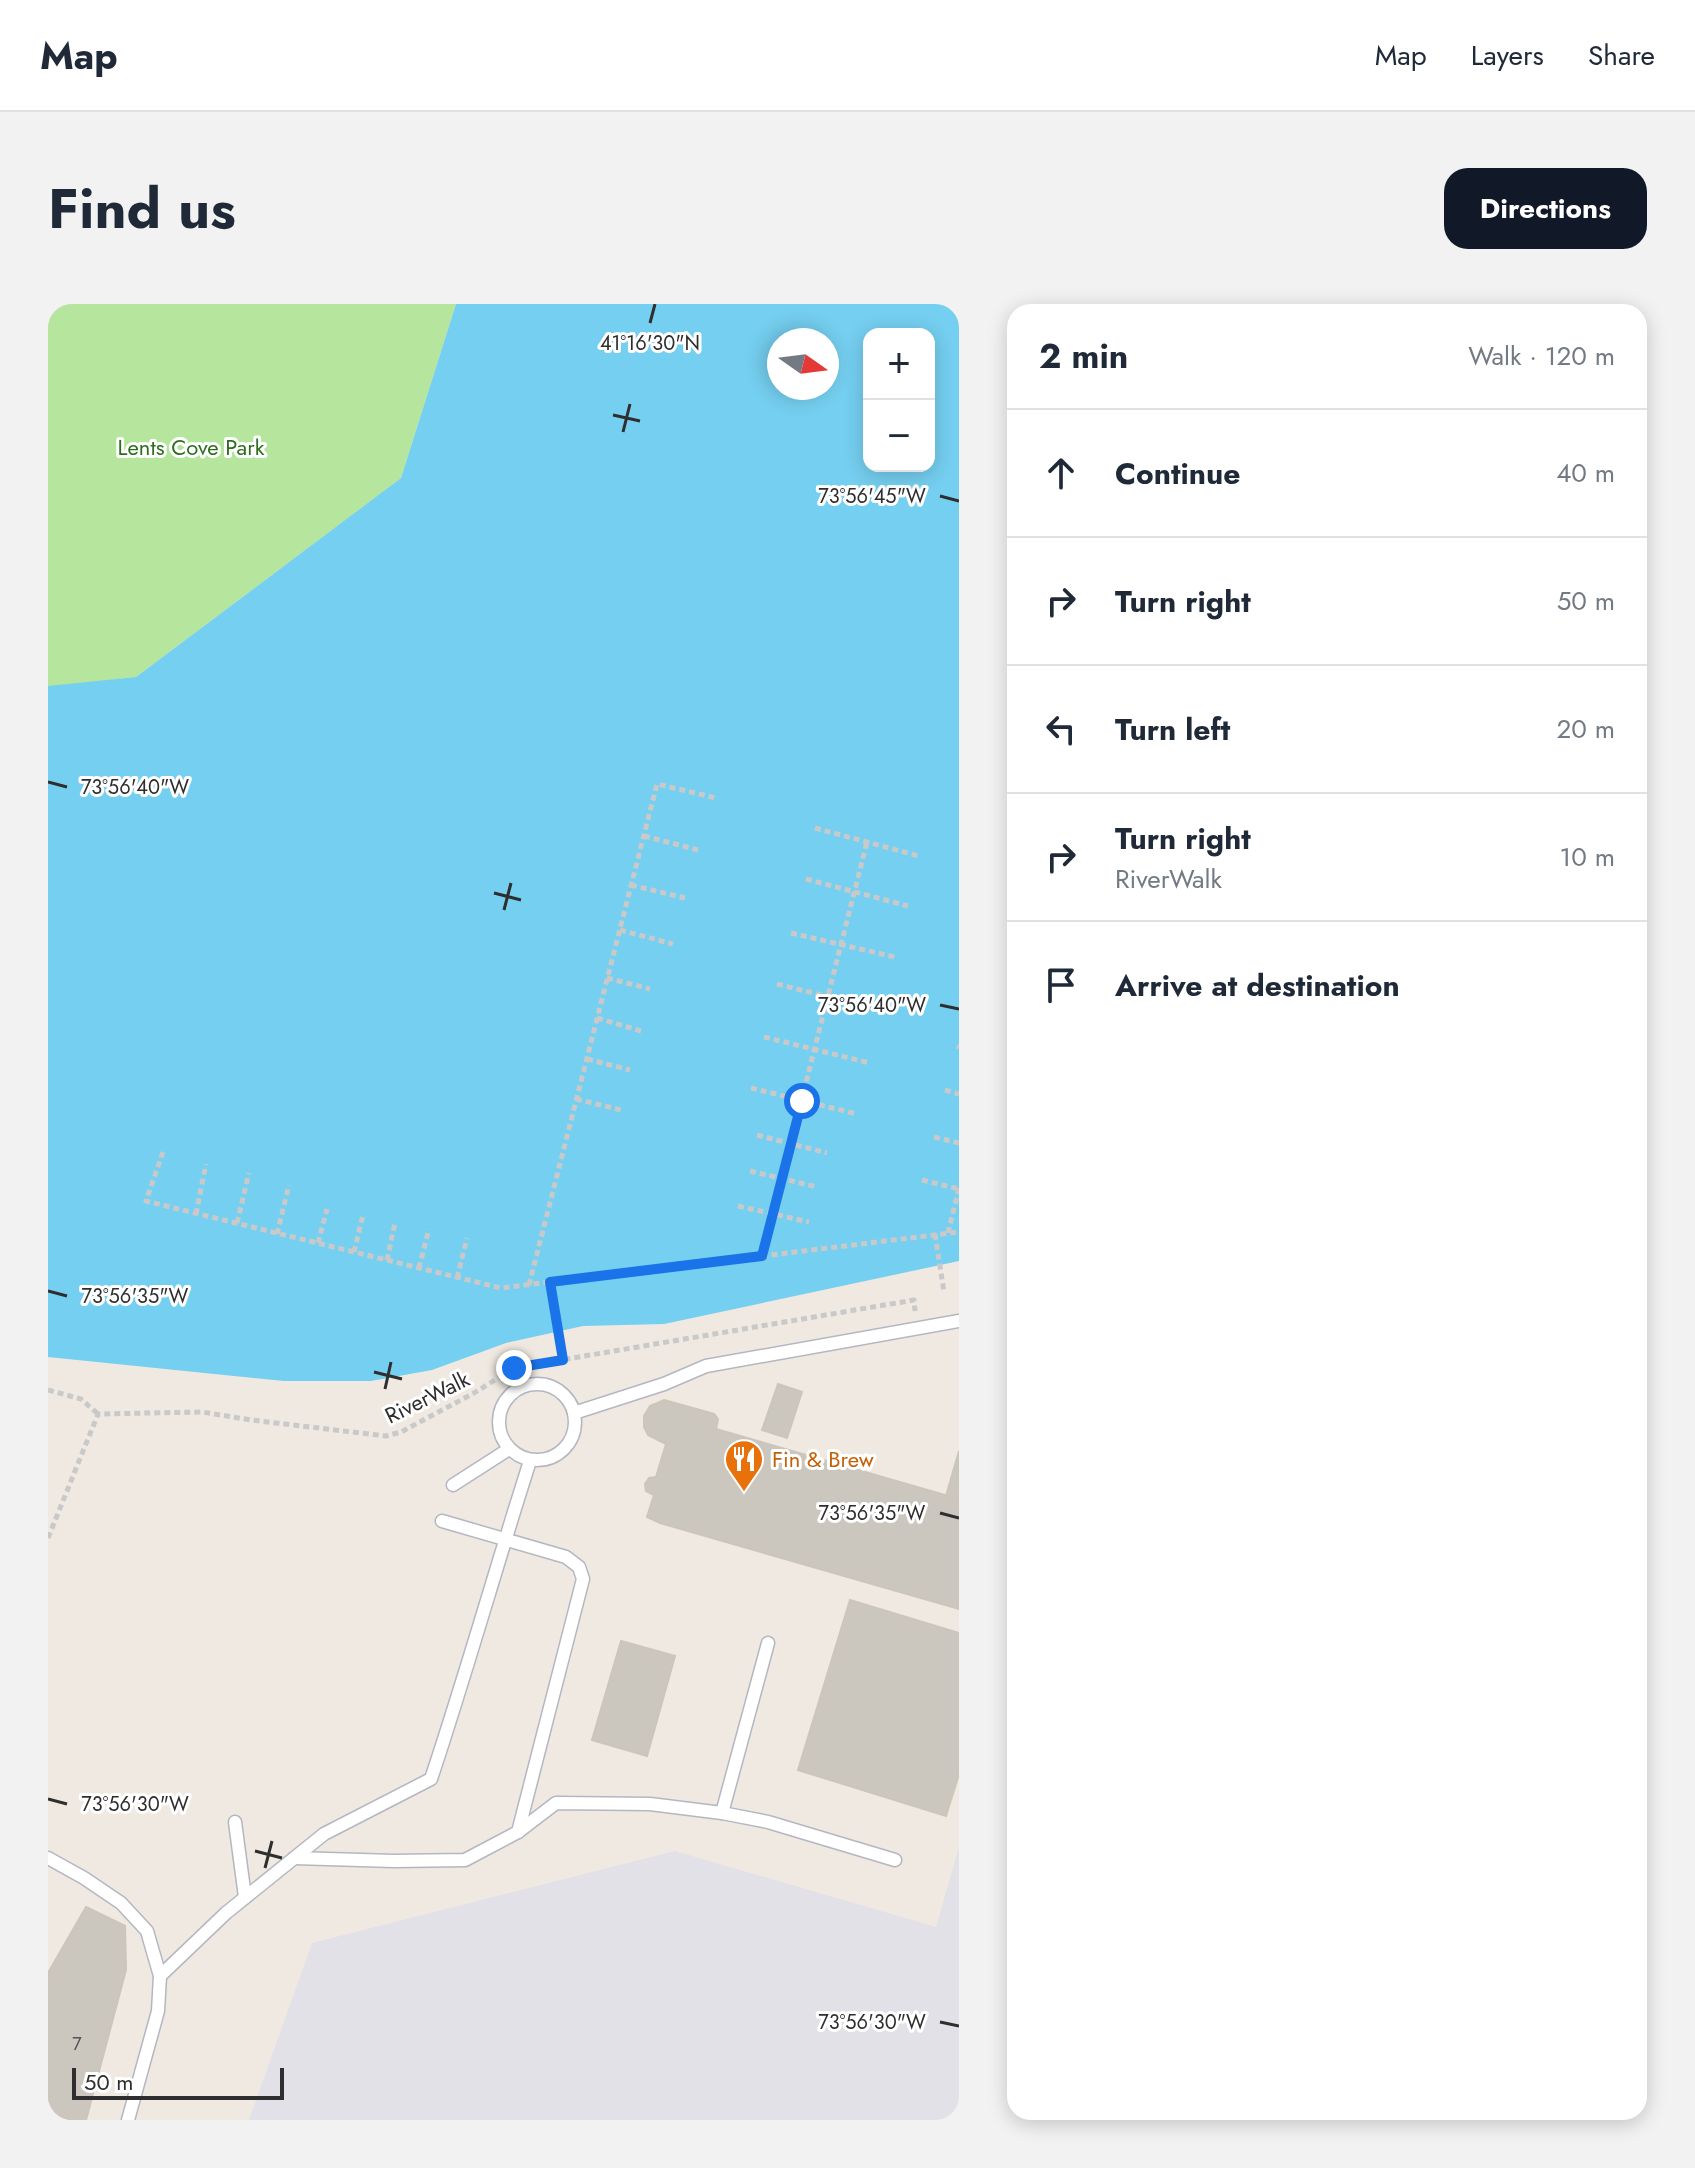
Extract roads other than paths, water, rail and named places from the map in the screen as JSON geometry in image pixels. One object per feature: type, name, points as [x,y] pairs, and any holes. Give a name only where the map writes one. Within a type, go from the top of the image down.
[{"type":"lane","points":[[574,1413],[664,1384],[706,1366],[959,1321]]},
{"type":"lane","points":[[537,1384],[561,1392],[574,1413],[572,1438],[565,1449],[543,1461],[530,1461],[518,1456],[501,1438],[499,1413],[504,1401],[524,1386],[537,1384]]},
{"type":"lane","points":[[453,1485],[509,1449]]},
{"type":"lane","points":[[160,1976],[245,1897],[324,1834],[431,1779],[530,1461]]},
{"type":"lane","points":[[442,1521],[566,1557],[579,1567],[583,1579],[518,1832]]},
{"type":"lane","points":[[722,1813],[768,1643]]},
{"type":"lane","points":[[294,1858],[465,1860],[518,1832],[556,1803],[650,1804],[722,1813],[768,1822],[895,1860]]},
{"type":"lane","points":[[235,1822],[245,1897]]},
{"type":"lane","points":[[48,1858],[121,1903],[147,1931],[160,1976],[158,2011],[128,2120]]},
{"type":"water","points":[[456,304],[959,304],[959,1261],[664,1324],[583,1326],[506,1343],[432,1370],[371,1381],[284,1381],[48,1357],[48,686],[136,677],[401,478]]},
{"type":"place","name":"Fin & Brew","points":[[744,1493]]},
{"type":"park label","name":"Lents Cove Park","points":[[191,447]]}]
